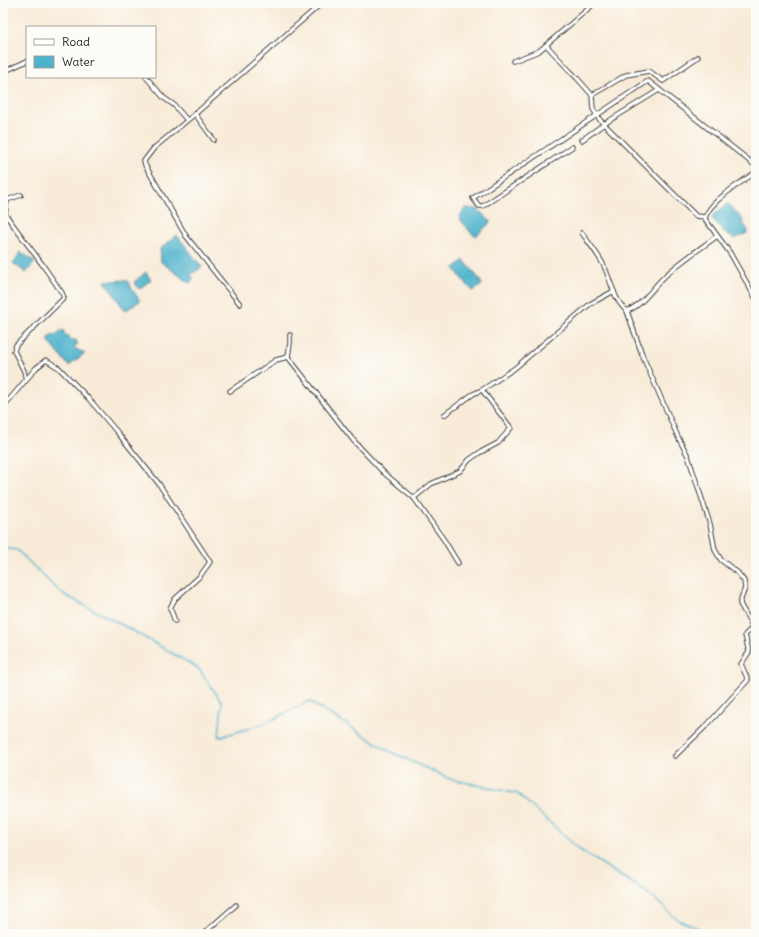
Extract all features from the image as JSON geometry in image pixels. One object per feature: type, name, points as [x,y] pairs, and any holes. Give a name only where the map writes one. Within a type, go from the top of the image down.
[{"type":"street","points":[[240,304],[186,236],[144,161],[154,148],[322,3]]},
{"type":"street","points":[[513,61],[539,51],[595,3]]},
{"type":"street","points":[[546,45],[578,78],[592,95],[593,108],[604,124],[696,216],[705,218],[730,253],[756,299]]},
{"type":"street","points":[[592,95],[626,75],[649,71],[663,81],[698,57]]},
{"type":"street","points":[[3,72],[26,62]]},
{"type":"street","points":[[147,78],[164,98],[174,105],[187,120]]},
{"type":"street","points":[[572,147],[483,206],[479,206],[473,198],[648,81],[756,166]]},
{"type":"street","points":[[582,140],[604,124],[659,90]]},
{"type":"street","points":[[195,114],[214,140]]},
{"type":"street","points":[[705,218],[706,214],[714,204],[735,186],[756,172]]},
{"type":"street","points":[[3,192],[7,200],[5,214],[42,264],[64,298],[16,345],[14,351],[24,371],[26,381]]},
{"type":"street","points":[[7,200],[21,195]]},
{"type":"street","points":[[582,232],[604,264],[614,291],[624,309],[627,311],[643,357],[678,437],[688,456],[710,524],[715,550],[721,560],[738,573],[744,581],[745,588],[740,604],[753,627],[745,635],[748,652],[741,664],[748,680],[708,724],[675,756]]},
{"type":"street","points":[[627,311],[644,299],[665,276],[717,236]]},
{"type":"street","points":[[444,415],[473,394],[482,390],[515,368],[590,304],[614,291]]},
{"type":"street","points":[[290,335],[288,356],[353,440],[384,473],[414,498],[444,540],[458,563]]},
{"type":"street","points":[[230,391],[276,360],[288,356]]},
{"type":"street","points":[[3,407],[36,368],[46,360],[59,368],[94,405],[159,484],[210,562],[200,576],[175,599],[170,608],[175,621]]},
{"type":"street","points":[[414,498],[431,484],[460,471],[469,460],[498,443],[511,428],[482,390]]},
{"type":"street","points":[[203,934],[236,905]]},
{"type":"water","points":[[728,203],[743,220],[742,222],[748,230],[747,233],[735,239],[723,231],[711,217]]},
{"type":"water","points":[[465,208],[478,209],[490,221],[489,224],[476,236],[471,233],[459,218]]},
{"type":"water","points":[[177,235],[202,267],[191,275],[194,279],[189,283],[161,262],[160,249]]},
{"type":"water","points":[[21,252],[35,262],[26,273],[13,263]]},
{"type":"water","points":[[464,260],[480,280],[482,285],[473,291],[454,268]]},
{"type":"water","points":[[146,272],[151,280],[139,289],[134,282]]},
{"type":"water","points":[[127,280],[140,301],[125,311],[105,281]]},
{"type":"water","points":[[63,330],[65,335],[69,336],[71,340],[76,340],[78,344],[74,346],[76,349],[85,353],[69,366],[49,342],[49,337]]},
{"type":"waterway","points":[[3,548],[17,550],[61,593],[128,628],[198,668],[222,702],[219,737],[264,724],[309,701],[389,751],[450,779],[518,794],[580,850],[649,894],[678,920],[713,934]]}]
